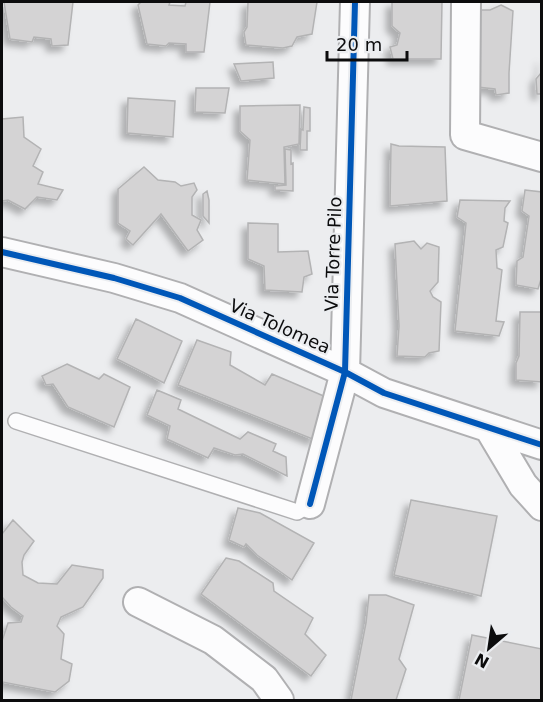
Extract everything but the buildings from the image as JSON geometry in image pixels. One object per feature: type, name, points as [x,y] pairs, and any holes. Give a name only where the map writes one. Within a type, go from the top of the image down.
[{"type":"street","name":"Via Torre Pilo","points":[[310,504],[345,372],[355,2]]},
{"type":"street","points":[[466,2],[465,135],[542,157]]},
{"type":"street","name":"Via Tolomea","points":[[2,252],[114,278],[180,298],[345,372],[384,393],[542,445]]},
{"type":"street","points":[[489,428],[523,485],[542,506]]},
{"type":"street","points":[[138,602],[213,640],[264,680],[279,700]]},
{"type":"lane","points":[[16,421],[297,512],[310,504]]},
{"type":"cycle path","points":[[310,504],[345,372],[355,2]]},
{"type":"cycle path","points":[[2,252],[114,278],[180,298],[345,372],[384,393],[542,445]]}]
